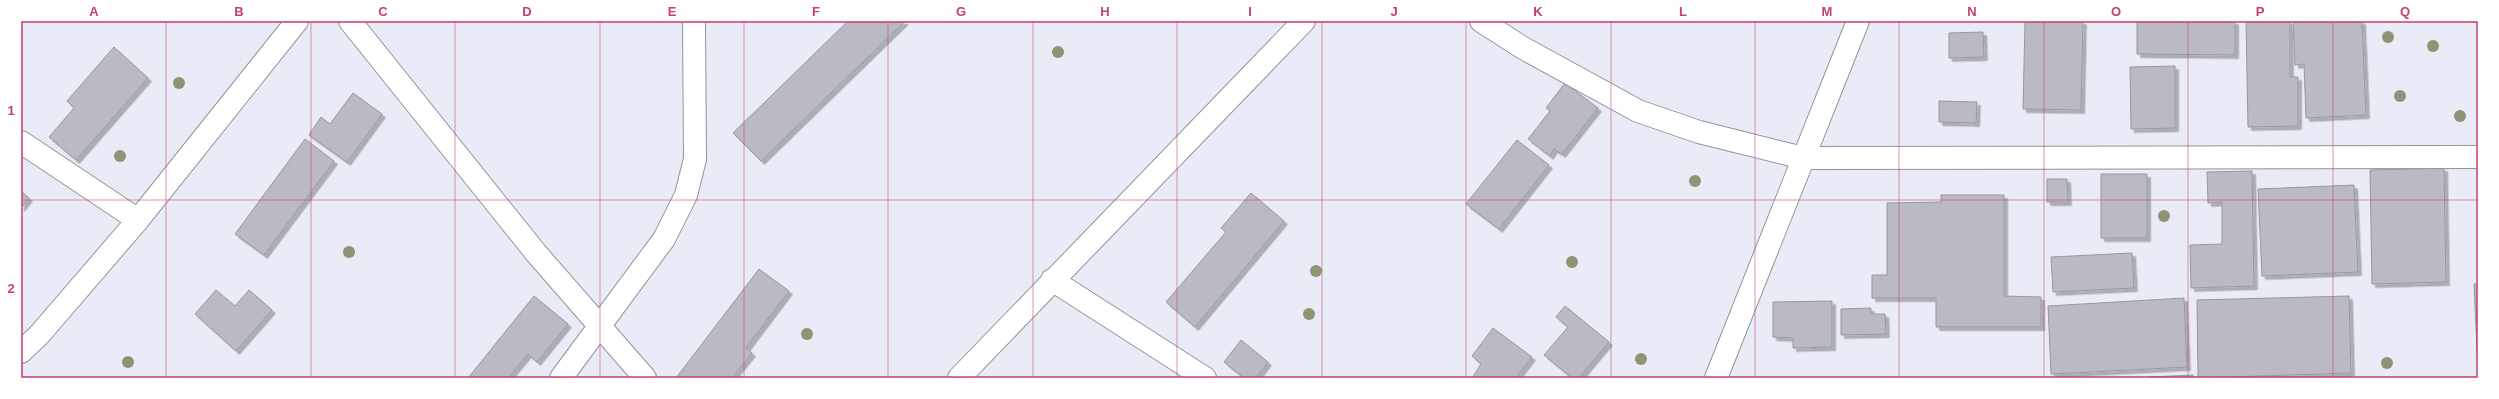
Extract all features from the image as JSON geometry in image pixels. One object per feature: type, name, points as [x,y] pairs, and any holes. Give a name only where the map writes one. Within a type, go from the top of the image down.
[{"type":"street","points":[[21,352],[39,335],[138,220],[297,21]]},
{"type":"street","points":[[350,21],[536,253],[645,378]]},
{"type":"street","points":[[561,378],[664,238],[686,195],[695,159],[694,21]]},
{"type":"street","points":[[959,378],[1052,280],[1304,21]]},
{"type":"street","points":[[1481,21],[1522,48],[1638,111],[1699,132],[1803,158],[2478,157]]},
{"type":"street","points":[[1716,378],[1858,21]]},
{"type":"street","points":[[21,142],[138,220]]},
{"type":"street","points":[[1052,280],[1205,378]]},
{"type":"building","points":[[848,21],[905,21],[761,161],[733,133]]},
{"type":"building","points":[[2025,21],[2083,21],[2081,110],[2023,109]]},
{"type":"building","points":[[2137,21],[2235,21],[2235,55],[2137,54]]},
{"type":"building","points":[[2246,21],[2290,21],[2290,77],[2298,77],[2298,126],[2248,127]]},
{"type":"building","points":[[2293,21],[2362,21],[2366,115],[2306,118],[2304,64],[2295,65]]},
{"type":"building","points":[[1983,32],[1984,57],[1949,58],[1949,33]]},
{"type":"building","points":[[114,47],[148,78],[76,160],[49,137],[74,108],[67,101]]},
{"type":"building","points":[[2175,66],[2175,128],[2131,129],[2130,67]]},
{"type":"building","points":[[1565,83],[1598,108],[1562,154],[1554,149],[1550,156],[1528,139],[1550,111],[1546,108]]},
{"type":"building","points":[[353,93],[382,114],[347,162],[309,135],[321,117],[330,124]]},
{"type":"building","points":[[1939,101],[1977,102],[1976,123],[1939,122]]},
{"type":"building","points":[[305,139],[334,161],[264,255],[235,234]]},
{"type":"building","points":[[1517,140],[1549,165],[1499,229],[1466,204]]},
{"type":"building","points":[[2444,168],[2446,282],[2372,284],[2370,170]]},
{"type":"building","points":[[2252,171],[2254,286],[2191,288],[2190,245],[2222,244],[2222,202],[2208,203],[2207,172]]},
{"type":"building","points":[[2101,174],[2147,174],[2147,238],[2101,238]]},
{"type":"building","points":[[2047,179],[2067,179],[2068,202],[2047,202]]},
{"type":"building","points":[[2354,185],[2358,272],[2262,276],[2258,189]]},
{"type":"building","points":[[21,191],[29,198],[21,208]]},
{"type":"building","points":[[1251,193],[1284,221],[1195,327],[1166,302],[1226,232],[1221,228]]},
{"type":"building","points":[[1941,195],[2004,195],[2004,296],[2041,297],[2041,327],[1936,327],[1936,298],[1872,298],[1872,275],[1887,275],[1887,203],[1941,202]]},
{"type":"building","points":[[2132,253],[2134,288],[2053,292],[2051,257]]},
{"type":"building","points":[[759,269],[789,291],[746,348],[752,353],[732,378],[676,378]]},
{"type":"building","points":[[2474,284],[2478,284],[2478,371]]},
{"type":"building","points":[[216,290],[235,306],[249,290],[272,310],[236,351],[195,314]]},
{"type":"building","points":[[534,296],[568,324],[537,362],[528,354],[508,378],[468,378]]},
{"type":"building","points":[[2349,296],[2351,373],[2198,378],[2197,300]]},
{"type":"building","points":[[2184,298],[2187,367],[2051,374],[2048,306]]},
{"type":"building","points":[[1832,301],[1832,347],[1793,348],[1793,338],[1773,337],[1773,302]]},
{"type":"building","points":[[1565,306],[1609,342],[1579,378],[1572,378],[1544,355],[1568,327],[1556,317]]},
{"type":"building","points":[[1871,308],[1871,314],[1885,314],[1886,334],[1841,335],[1841,309]]},
{"type":"building","points":[[1493,328],[1532,357],[1516,378],[1472,378],[1481,364],[1472,356]]},
{"type":"building","points":[[1241,340],[1268,362],[1256,378],[1244,378],[1224,362]]},
{"type":"building","points":[[2193,375],[2193,378],[2149,377]]}]
